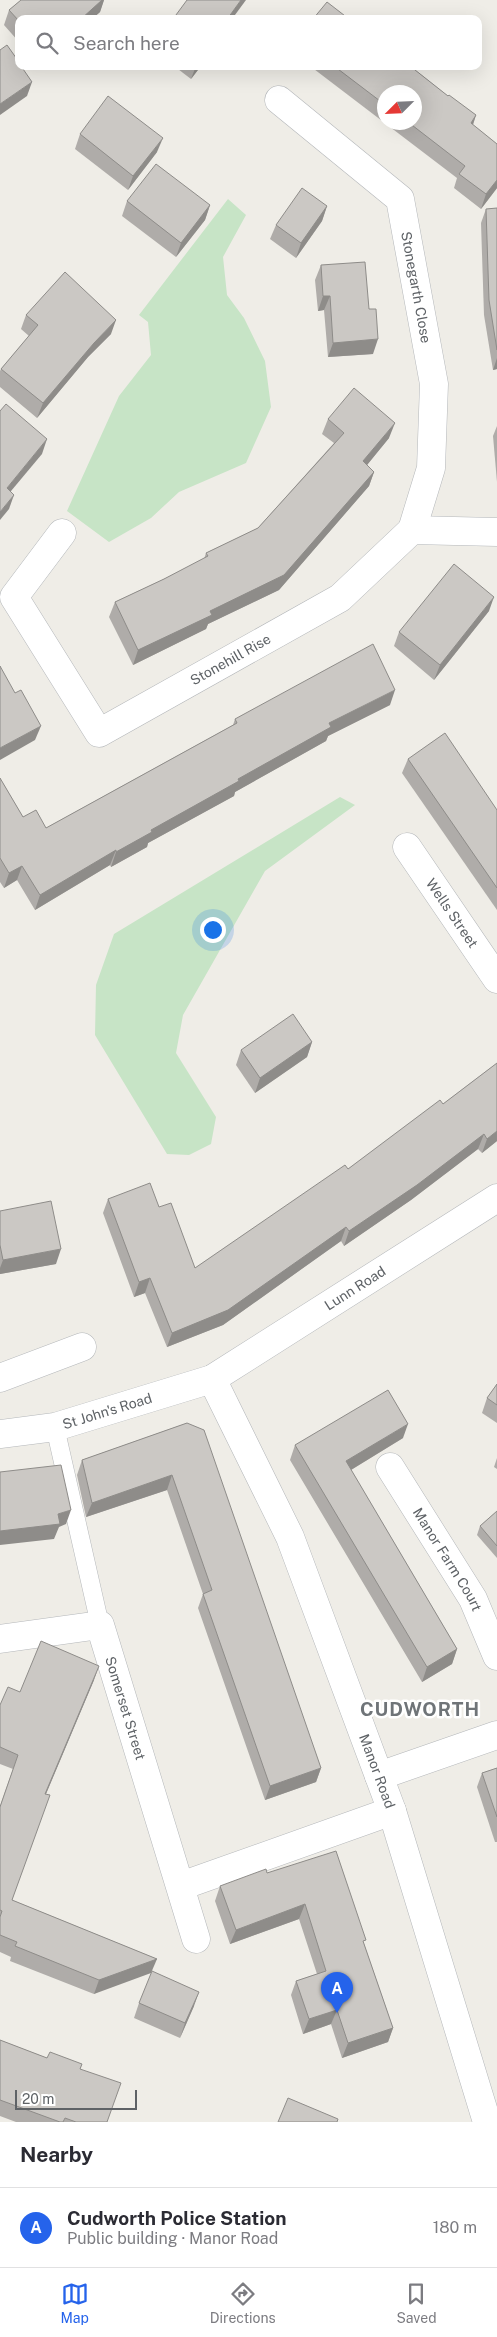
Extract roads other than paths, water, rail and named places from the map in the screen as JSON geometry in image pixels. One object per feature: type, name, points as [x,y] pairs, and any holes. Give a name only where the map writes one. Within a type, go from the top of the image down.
[{"type":"street","name":"Stonegarth Close","points":[[279,100],[400,199],[434,384],[430,468],[412,530]]},
{"type":"street","points":[[412,530],[497,532]]},
{"type":"street","name":"Stonehill Rise","points":[[62,534],[7,594],[100,733],[340,598],[412,530]]},
{"type":"street","name":"Wells Street","points":[[407,847],[493,963]]},
{"type":"street","name":"Lunn Road","points":[[212,1379],[497,1198]]},
{"type":"street","points":[[0,1378],[82,1347]]},
{"type":"street","name":"St John's Road","points":[[0,1434],[55,1427],[212,1379]]},
{"type":"street","name":"Manor Road","points":[[212,1379],[290,1537],[392,1811],[487,2122]]},
{"type":"street","name":"Manor Farm Court","points":[[390,1467],[473,1600],[497,1656]]},
{"type":"street","points":[[0,1639],[100,1625]]},
{"type":"street","name":"Somerset Street","points":[[100,1625],[196,1939]]},
{"type":"street","points":[[379,1776],[497,1735]]},
{"type":"street","points":[[181,1886],[392,1811]]},
{"type":"lane","points":[[55,1427],[100,1625]]},
{"type":"place","name":"Cudworth Police Station","points":[[337,2013]]},
{"type":"district","name":"CUDWORTH","points":[[420,1709]]}]
